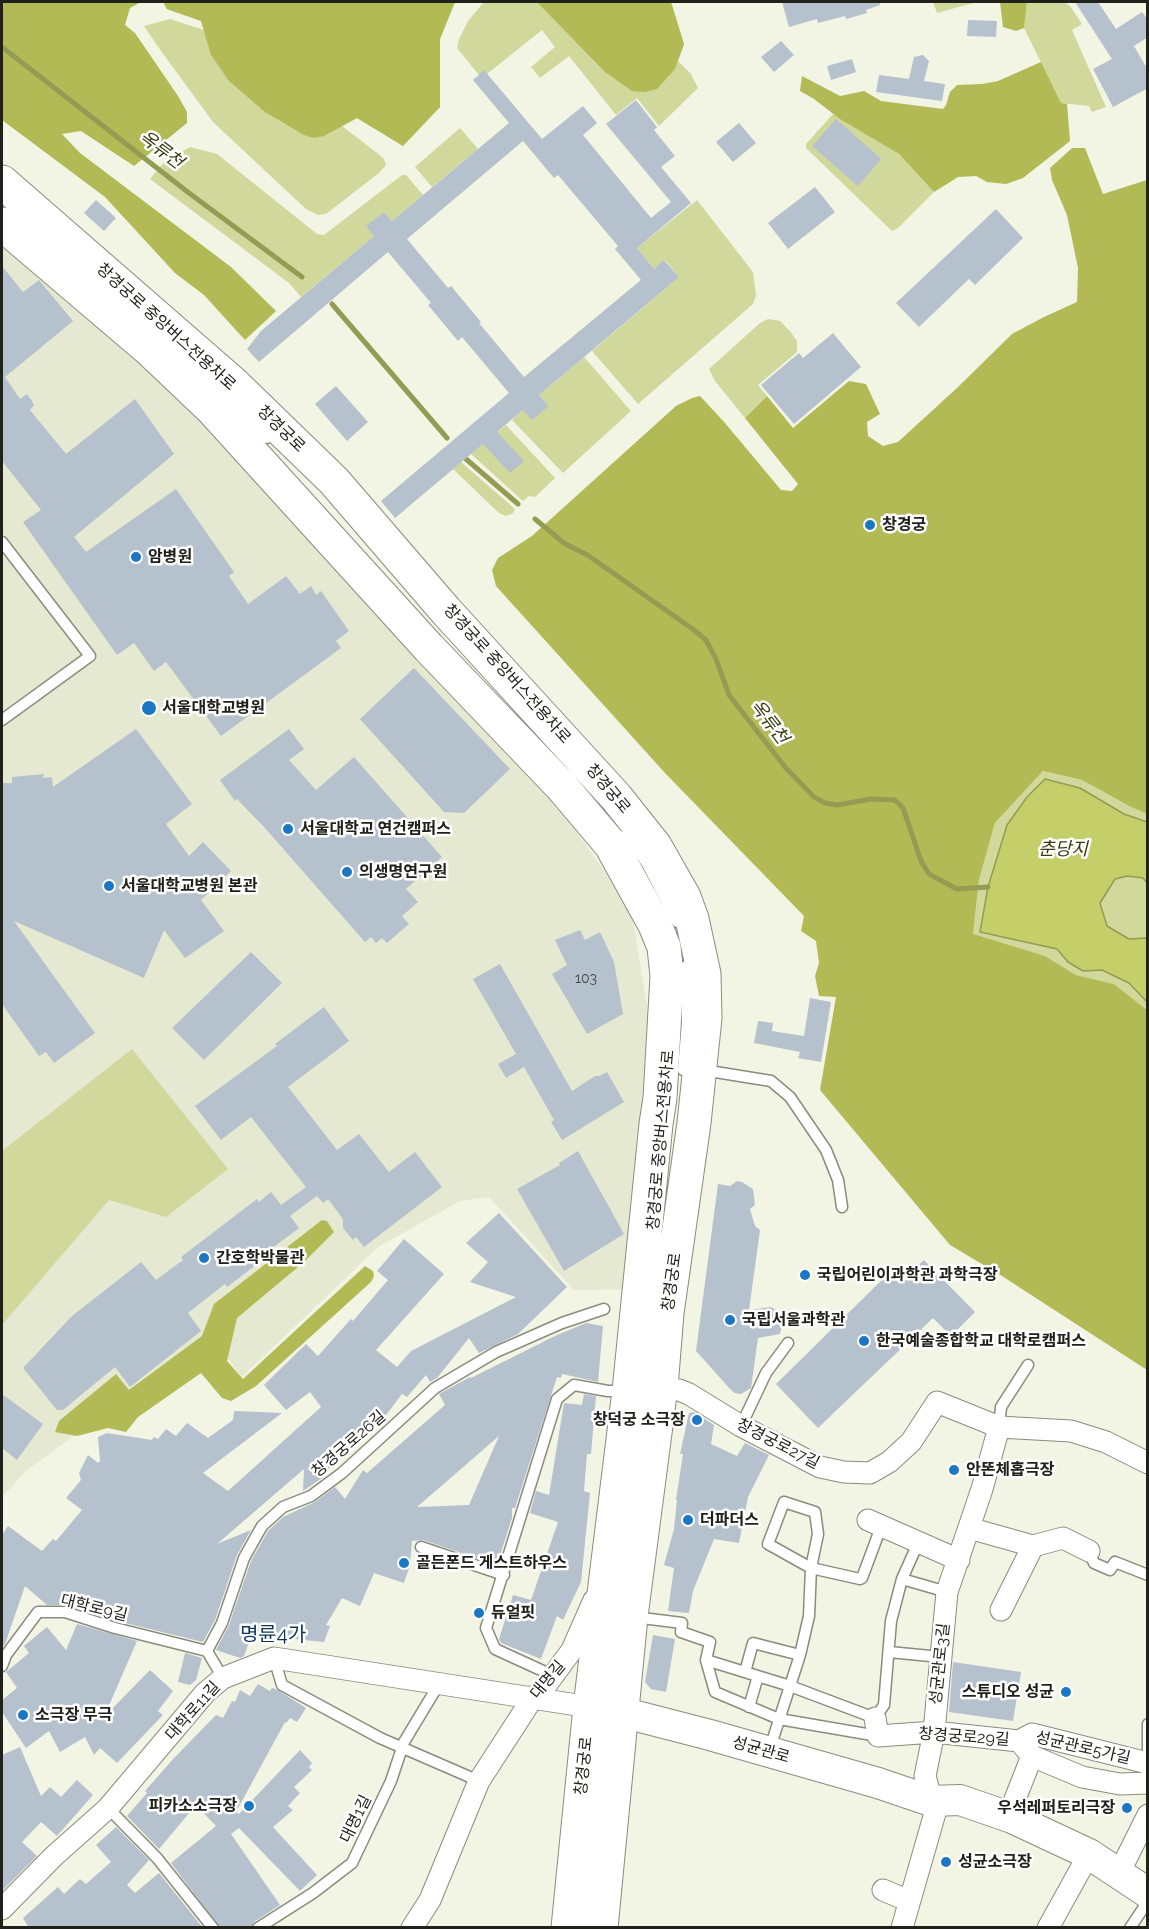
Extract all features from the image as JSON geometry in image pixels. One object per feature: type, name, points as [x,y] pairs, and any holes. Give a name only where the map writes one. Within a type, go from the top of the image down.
[{"type":"main road","name":"창경궁로","points":[[2,182],[182,337],[334,482],[446,611],[587,764],[655,846],[684,897],[698,940],[704,974],[705,1018],[691,1074],[661,1386],[631,1616],[601,1928]]},
{"type":"main road","name":"창경궁로","points":[[2,224],[151,351],[211,408],[429,648],[589,817],[611,845],[655,925],[664,947],[667,987],[660,1098],[629,1391],[590,1707],[568,1928]]},
{"type":"street","name":"창경궁로27길","points":[[661,1386],[689,1394],[741,1426],[820,1467],[844,1472],[870,1473],[889,1462],[911,1442],[937,1402],[999,1427],[1071,1431],[1106,1442],[1148,1463]]},
{"type":"street","name":"성균관로3길","points":[[931,1801],[925,1776],[934,1732],[947,1592],[986,1478],[999,1427]]},
{"type":"street","points":[[874,1524],[919,1541],[959,1560]]},
{"type":"street","points":[[969,1528],[1034,1546],[1063,1538],[1089,1551]]},
{"type":"street","points":[[1001,1610],[1034,1546]]},
{"type":"street","name":"대명길","points":[[412,1928],[430,1900],[479,1781],[532,1699],[554,1676],[572,1650],[606,1574]]},
{"type":"street","points":[[274,1658],[590,1707]]},
{"type":"street","name":"대학로11길","points":[[2,1909],[54,1856],[108,1808],[205,1693],[224,1678],[274,1658]]},
{"type":"street","name":"성균관로","points":[[590,1707],[621,1712],[769,1752],[931,1801],[960,1800],[1008,1817],[1089,1854],[1148,1893]]},
{"type":"street","name":"창경궁로29길","points":[[876,1727],[934,1732],[1025,1749],[1082,1777],[1120,1784],[1148,1783]]},
{"type":"street","name":"성균관로5가길","points":[[1025,1749],[1032,1734],[1148,1763]]},
{"type":"street","points":[[1008,1817],[1025,1749]]},
{"type":"street","points":[[902,1928],[935,1813],[931,1801]]},
{"type":"street","points":[[1119,1873],[1148,1815]]},
{"type":"street","points":[[1048,1928],[1089,1854]]},
{"type":"street","points":[[883,1890],[909,1901]]},
{"type":"lane","name":"창경궁로 중앙버스전용차로","points":[[215,391],[272,443]]},
{"type":"lane","points":[[2,542],[90,656],[2,720]]},
{"type":"lane","name":"창경궁로 중앙버스전용차로","points":[[408,584],[483,669]]},
{"type":"lane","points":[[619,825],[647,864],[676,918],[679,929]]},
{"type":"lane","name":"창경궁로 중앙버스전용차로","points":[[684,952],[688,977],[691,1074]]},
{"type":"lane","points":[[691,1074],[771,1081],[790,1097],[826,1150],[838,1180],[842,1207]]},
{"type":"lane","name":"창경궁로 중앙버스전용차로","points":[[647,1490],[642,1482],[671,1205]]},
{"type":"lane","name":"창경궁로26길","points":[[207,1651],[222,1623],[244,1558],[262,1526],[283,1507],[310,1496],[342,1473],[435,1388],[496,1352],[562,1323],[604,1309]]},
{"type":"lane","points":[[741,1426],[766,1373],[788,1344]]},
{"type":"lane","points":[[999,1427],[1001,1407],[1028,1365]]},
{"type":"lane","points":[[554,1676],[495,1649],[486,1628],[557,1399],[574,1385],[608,1391],[629,1391]]},
{"type":"lane","points":[[769,1752],[800,1655],[809,1616],[811,1568],[818,1534],[815,1512],[784,1502],[768,1544],[811,1568],[862,1578],[874,1524]]},
{"type":"lane","points":[[631,1616],[682,1623],[681,1632],[710,1642],[706,1660],[790,1686],[876,1727],[884,1705],[891,1621],[902,1579],[919,1541]]},
{"type":"lane","points":[[421,1547],[504,1575]]},
{"type":"lane","points":[[1089,1551],[1094,1563],[1110,1570],[1115,1562],[1148,1575]]},
{"type":"lane","points":[[902,1579],[947,1592]]},
{"type":"lane","name":"대학로9길","points":[[2,1666],[6,1655],[38,1612],[65,1612],[115,1628],[207,1651]]},
{"type":"lane","points":[[745,1672],[753,1642],[800,1655]]},
{"type":"lane","points":[[207,1651],[224,1678]]},
{"type":"lane","points":[[889,1652],[941,1657]]},
{"type":"lane","points":[[274,1658],[282,1685],[380,1738],[479,1781]]},
{"type":"lane","name":"창경궁로29길","points":[[706,1660],[715,1692],[779,1719],[876,1727]]},
{"type":"lane","points":[[749,1707],[758,1676]]},
{"type":"lane","name":"대명1길","points":[[258,1928],[313,1893],[352,1863],[390,1785],[404,1742],[439,1684]]},
{"type":"lane","name":"성균관로5가길","points":[[1148,1724],[1148,1754]]},
{"type":"lane","points":[[108,1808],[157,1858],[213,1928]]},
{"type":"lane","points":[[1130,1928],[1148,1901]]},
{"type":"shaded area","points":[[2,2],[141,2],[130,8],[125,25],[135,33],[178,96],[187,112],[187,123],[134,166],[81,131],[62,134],[80,153],[231,267],[276,311],[245,340],[204,295],[175,273],[105,197],[2,120]]},
{"type":"shaded area","points":[[163,2],[455,2],[440,39],[440,107],[403,146],[357,118],[342,126],[384,159],[386,165],[326,214],[318,215],[306,209],[213,122],[161,51],[144,26],[170,19],[204,30],[201,21],[167,9]]},
{"type":"shaded area","points":[[163,2],[455,2],[440,39],[440,107],[403,146],[357,118],[324,136],[314,138],[304,135],[265,112],[229,81],[211,55],[201,21],[167,9]]},
{"type":"shaded area","points":[[484,2],[671,2],[684,44],[678,61],[691,74],[698,88],[659,126],[637,98],[616,115],[569,56],[540,78],[531,67],[555,47],[542,30],[487,74],[479,75],[457,48],[468,21]]},
{"type":"shaded area","points":[[537,2],[671,2],[684,44],[675,69],[657,89],[645,92],[632,91],[605,72]]},
{"type":"shaded area","points":[[933,2],[977,2],[937,13]]},
{"type":"shaded area","points":[[1000,2],[1027,2],[1024,28],[1016,31],[1003,27]]},
{"type":"shaded area","points":[[1027,2],[1064,2],[1070,6],[1082,24],[1072,30],[1106,107],[1092,112],[1089,106],[1061,103],[1024,28]]},
{"type":"shaded area","points":[[1041,62],[1061,103],[1067,104],[1070,141],[1023,178],[1006,184],[987,182],[976,176],[958,177],[934,192],[899,154],[840,119],[800,91],[802,76],[840,96],[864,91],[881,101],[943,109],[950,92],[957,85],[998,81]]},
{"type":"shaded area","points":[[833,114],[899,154],[934,192],[898,228],[892,231],[806,148],[806,144]]},
{"type":"shaded area","points":[[460,128],[478,149],[432,187],[415,167]]},
{"type":"shaded area","points":[[190,147],[217,154],[317,234],[324,235],[402,175],[406,175],[423,195],[392,221],[384,212],[367,226],[374,236],[301,297],[289,283],[150,179],[165,161]]},
{"type":"shaded area","points":[[1072,148],[1085,148],[1103,194],[1147,180],[1147,814],[1082,780],[1043,771],[995,823],[979,880],[973,934],[1045,956],[1076,975],[1114,984],[1147,1010],[1147,1370],[950,1245],[820,1090],[836,997],[819,996],[815,976],[819,963],[816,941],[801,931],[804,916],[665,773],[496,586],[492,570],[498,558],[532,536],[676,406],[692,398],[700,396],[781,490],[792,491],[798,484],[745,418],[767,396],[793,428],[849,381],[866,384],[880,414],[867,422],[868,436],[883,446],[898,442],[1012,334],[1077,302],[1078,268],[1067,215],[1052,180],[1050,168]]},
{"type":"shaded area","points":[[697,200],[753,272],[756,295],[753,304],[638,404],[592,351],[679,277],[665,260],[654,269],[637,248]]},
{"type":"shaded area","name":"서울대학교 연건캠퍼스","points":[[2,241],[164,373],[540,780],[609,878],[633,919],[650,1026],[630,1289],[574,1290],[489,1197],[460,1201],[378,1247],[242,1377],[210,1335],[26,1471],[2,1497]]},
{"type":"shaded area","points":[[768,319],[780,321],[789,330],[797,341],[797,352],[758,385],[767,396],[745,418],[715,381],[709,369],[760,323]]},
{"type":"shaded area","points":[[584,357],[631,411],[563,473],[512,420],[523,410],[548,405],[539,395]]},
{"type":"shaded area","points":[[506,425],[555,478],[535,497],[529,496],[523,501],[471,454]]},
{"type":"shaded area","points":[[461,462],[515,509],[513,513],[506,516],[499,513],[453,469]]},
{"type":"shaded area","name":"춘당지","points":[[1043,771],[1082,780],[1147,814],[1147,1010],[1114,984],[1076,975],[1045,956],[973,935],[979,880],[995,823]]},
{"type":"shaded area","points":[[132,1049],[228,1169],[166,1217],[109,1200],[2,1325],[2,1151]]},
{"type":"shaded area","points":[[322,1220],[327,1221],[334,1232],[304,1262],[237,1318],[227,1361],[243,1379],[365,1266],[373,1271],[374,1276],[371,1282],[256,1386],[231,1401],[222,1398],[201,1373],[138,1417],[126,1432],[108,1428],[77,1436],[55,1432],[59,1421],[116,1374],[129,1390],[202,1336],[214,1304]]},
{"type":"water","name":"춘당지","points":[[1045,779],[1080,788],[1124,814],[1147,822],[1147,883],[1143,878],[1127,876],[1115,879],[1100,903],[1107,926],[1129,939],[1147,938],[1147,1002],[1129,983],[1102,970],[1083,971],[1068,962],[1057,949],[980,932],[988,887],[1007,825],[1027,797]]},
{"type":"building","points":[[782,2],[880,2],[880,5],[866,10],[867,13],[846,19],[845,16],[818,23],[817,19],[789,27]]},
{"type":"building","points":[[1075,2],[1098,2],[1116,29],[1142,12],[1148,20],[1148,37],[1134,46],[1148,70],[1148,88],[1113,107],[1093,69],[1112,59]]},
{"type":"building","points":[[968,20],[997,21],[996,37],[967,36]]},
{"type":"building","points":[[781,41],[794,55],[774,72],[761,57]]},
{"type":"building","points":[[923,55],[929,61],[924,81],[945,84],[942,101],[876,92],[879,75],[909,79],[914,57]]},
{"type":"building","points":[[852,59],[856,72],[831,80],[827,66]]},
{"type":"building","points":[[484,70],[542,139],[583,106],[597,123],[583,135],[651,218],[671,202],[606,124],[636,100],[657,127],[654,130],[675,156],[661,167],[691,203],[637,248],[654,269],[664,260],[679,277],[539,395],[549,406],[532,420],[523,410],[497,432],[524,461],[510,473],[483,444],[395,518],[381,501],[509,393],[462,337],[458,341],[428,305],[431,303],[388,252],[259,362],[247,349],[261,331],[374,236],[366,226],[384,212],[392,221],[509,123],[473,80]],"holes":[[[523,141],[554,178],[558,175],[618,246],[615,249],[641,280],[524,377],[451,286],[448,288],[407,239]]]},
{"type":"building","points":[[836,119],[881,159],[858,186],[812,146]]},
{"type":"building","points":[[739,123],[756,143],[733,162],[716,142]]},
{"type":"building","points":[[815,187],[835,212],[788,249],[768,223]]},
{"type":"building","points":[[96,200],[116,218],[104,231],[84,213]]},
{"type":"building","points":[[996,209],[1023,238],[975,285],[969,279],[919,327],[896,303]]},
{"type":"building","points":[[2,266],[23,292],[39,280],[73,321],[5,377],[20,399],[27,394],[34,405],[30,410],[66,454],[135,399],[174,454],[74,537],[86,552],[176,489],[234,572],[229,576],[248,604],[286,576],[300,594],[311,586],[316,595],[321,591],[349,631],[336,641],[341,648],[221,736],[166,662],[154,671],[134,643],[117,655],[23,522],[41,510],[2,461]]},
{"type":"building","points":[[833,333],[861,367],[794,424],[761,385],[799,353],[803,358]]},
{"type":"building","points":[[336,386],[368,422],[347,441],[315,404]]},
{"type":"building","points":[[414,668],[510,769],[464,813],[444,812],[360,719]]},
{"type":"building","name":"서울대학교병원 본관","points":[[136,729],[192,804],[166,824],[189,856],[203,842],[231,871],[201,900],[224,931],[185,958],[164,930],[144,978],[14,921],[95,1033],[54,1063],[46,1052],[39,1056],[2,1004],[2,783],[12,783],[12,777],[44,774],[43,778],[52,777],[53,787]]},
{"type":"building","points":[[289,729],[304,749],[289,760],[316,790],[354,757],[442,857],[406,889],[418,902],[402,916],[409,924],[387,943],[382,938],[376,943],[371,937],[365,942],[264,827],[237,799],[235,801],[220,780]]},
{"type":"building","points":[[580,930],[585,940],[600,932],[614,962],[623,1014],[587,1034],[552,974],[567,965],[555,940]]},
{"type":"building","points":[[251,952],[282,983],[204,1060],[172,1028]]},
{"type":"building","points":[[500,964],[572,1091],[595,1076],[607,1072],[624,1102],[562,1140],[551,1122],[554,1120],[524,1067],[506,1078],[498,1064],[516,1054],[473,979]]},
{"type":"building","points":[[810,998],[831,1002],[821,1062],[798,1058],[800,1052],[754,1043],[758,1021],[773,1023],[772,1031],[804,1036]]},
{"type":"building","points":[[324,1007],[349,1041],[288,1087],[337,1150],[359,1134],[389,1172],[415,1152],[442,1187],[364,1247],[356,1237],[353,1240],[343,1228],[343,1219],[328,1199],[323,1203],[317,1196],[290,1216],[299,1228],[271,1249],[273,1252],[227,1287],[225,1284],[188,1313],[201,1331],[130,1387],[115,1367],[63,1410],[57,1410],[23,1368],[72,1316],[141,1262],[156,1280],[183,1260],[181,1257],[257,1199],[259,1202],[271,1192],[281,1205],[306,1187],[251,1117],[221,1140],[195,1106],[277,1046],[275,1044]]},
{"type":"building","points":[[578,1151],[624,1234],[564,1271],[517,1189],[560,1165],[559,1163]]},
{"type":"building","points":[[737,1181],[753,1189],[755,1205],[750,1209],[755,1226],[760,1230],[749,1310],[771,1307],[784,1315],[780,1334],[758,1338],[751,1388],[741,1394],[731,1390],[696,1351],[718,1184],[730,1186]]},
{"type":"building","points":[[499,1213],[567,1287],[518,1334],[479,1353],[469,1338],[437,1378],[430,1382],[426,1375],[407,1397],[402,1394],[386,1415],[323,1474],[325,1476],[303,1491],[304,1469],[217,1544],[251,1530],[237,1555],[215,1620],[203,1642],[117,1621],[67,1605],[47,1605],[25,1586],[2,1647],[2,1535],[8,1526],[42,1551],[53,1539],[56,1541],[82,1510],[66,1498],[81,1480],[79,1473],[88,1455],[98,1463],[100,1461],[98,1437],[107,1433],[152,1440],[154,1437],[158,1439],[166,1429],[176,1436],[187,1423],[208,1438],[233,1420],[234,1411],[282,1413],[203,1473],[228,1491],[321,1407],[310,1392],[286,1410],[264,1385],[306,1344],[318,1356],[351,1319],[353,1321],[388,1280],[377,1271],[404,1239],[444,1274],[376,1350],[397,1367],[411,1351],[516,1297],[470,1282],[488,1262],[466,1243]]},
{"type":"building","name":"한국예술종합학교 대학로캠퍼스","points":[[924,1260],[975,1312],[951,1336],[933,1318],[818,1428],[776,1384],[889,1273],[899,1283]]},
{"type":"building","points":[[586,1323],[603,1326],[598,1382],[562,1374],[561,1378],[557,1377],[515,1508],[512,1508],[512,1518],[497,1565],[423,1540],[412,1541],[410,1565],[404,1583],[374,1573],[360,1606],[342,1598],[326,1625],[330,1626],[324,1642],[294,1639],[291,1642],[253,1631],[244,1656],[240,1658],[216,1650],[229,1625],[251,1561],[268,1531],[283,1517],[315,1502],[335,1487],[345,1499],[363,1470],[367,1473],[445,1405],[439,1394]],"holes":[[[499,1436],[469,1505],[417,1507]]]},
{"type":"building","points":[[2,1394],[43,1424],[17,1460],[2,1448]]},
{"type":"building","points":[[584,1394],[596,1396],[591,1454],[587,1454],[584,1491],[590,1493],[581,1582],[563,1620],[557,1616],[541,1659],[501,1643],[499,1639],[513,1595],[531,1600],[558,1522],[530,1513],[536,1491],[549,1495],[564,1403],[582,1405]]},
{"type":"building","points":[[694,1412],[714,1425],[711,1444],[737,1456],[745,1443],[769,1455],[748,1497],[739,1543],[714,1539],[693,1591],[689,1613],[668,1611],[674,1568],[664,1565],[674,1529],[683,1454],[680,1454],[689,1413]]},
{"type":"building","points":[[77,1624],[137,1641],[104,1717],[150,1670],[173,1691],[158,1711],[163,1715],[117,1763],[100,1748],[94,1755],[85,1737],[60,1752],[49,1731],[26,1748],[2,1712],[2,1700],[17,1688],[6,1672],[29,1653],[24,1646],[47,1627],[66,1650]]},
{"type":"building","points":[[653,1635],[675,1639],[666,1692],[651,1689],[645,1682]]},
{"type":"building","points":[[185,1653],[202,1658],[196,1680],[190,1685],[178,1682]]},
{"type":"building","points":[[953,1662],[1021,1672],[1013,1721],[949,1712]]},
{"type":"building","points":[[258,1684],[270,1691],[272,1688],[276,1689],[306,1708],[297,1722],[290,1718],[285,1722],[236,1812],[239,1814],[300,1750],[312,1763],[309,1767],[312,1770],[294,1787],[300,1793],[288,1806],[293,1810],[273,1827],[317,1875],[300,1891],[239,1828],[231,1834],[280,1905],[254,1922],[251,1928],[220,1928],[171,1863],[216,1826],[196,1805],[159,1849],[127,1816],[174,1758],[216,1715],[223,1718],[232,1701],[235,1702],[240,1690],[250,1696]]},
{"type":"building","points":[[20,1747],[41,1796],[50,1787],[61,1797],[77,1780],[93,1795],[57,1836],[41,1822],[22,1842],[37,1856],[2,1891],[2,1755]]},
{"type":"building","points":[[116,1827],[149,1860],[127,1885],[135,1893],[159,1873],[203,1928],[29,1928],[23,1918],[58,1887],[64,1894],[80,1879],[86,1884],[111,1862],[96,1845]]},
{"type":"waterway","name":"옥류천","points":[[2,47],[189,193],[302,277]]},
{"type":"waterway","name":"옥류천","points":[[332,304],[447,438]]},
{"type":"waterway","name":"옥류천","points":[[466,459],[518,504]]},
{"type":"waterway","name":"옥류천","points":[[535,519],[564,543],[589,556],[706,640],[716,659],[729,695],[785,767],[814,797],[825,803],[837,805],[871,799],[895,800],[903,808],[921,861],[929,874],[957,889],[988,887]]},
{"type":"place","name":"창경궁","points":[[870,525]]},
{"type":"place","name":"암병원","points":[[136,557]]},
{"type":"place","name":"서울대학교병원","points":[[149,708]]},
{"type":"place","name":"서울대학교 연건캠퍼스","points":[[288,829]]},
{"type":"place","name":"의생명연구원","points":[[347,872]]},
{"type":"place","name":"서울대학교병원 본관","points":[[109,886]]},
{"type":"place","name":"간호학박물관","points":[[204,1258]]},
{"type":"place","name":"국립어린이과학관 과학극장","points":[[805,1275]]},
{"type":"place","name":"국립서울과학관","points":[[730,1320]]},
{"type":"place","name":"한국예술종합학교 대학로캠퍼스","points":[[864,1341]]},
{"type":"place","name":"창덕궁 소극장","points":[[697,1420]]},
{"type":"place","name":"안똔체홉극장","points":[[954,1470]]},
{"type":"place","name":"더파더스","points":[[688,1520]]},
{"type":"place","name":"골든폰드 게스트하우스","points":[[404,1563]]},
{"type":"place","name":"듀얼핏","points":[[479,1613]]},
{"type":"place","name":"스튜디오 성균","points":[[1066,1692]]},
{"type":"place","name":"소극장 무극","points":[[23,1715]]},
{"type":"place","name":"피카소소극장","points":[[249,1806]]},
{"type":"place","name":"우석레퍼토리극장","points":[[1127,1808]]},
{"type":"place","name":"성균소극장","points":[[946,1862]]},
{"type":"district","name":"명륜4가","points":[[273,1635]]}]
